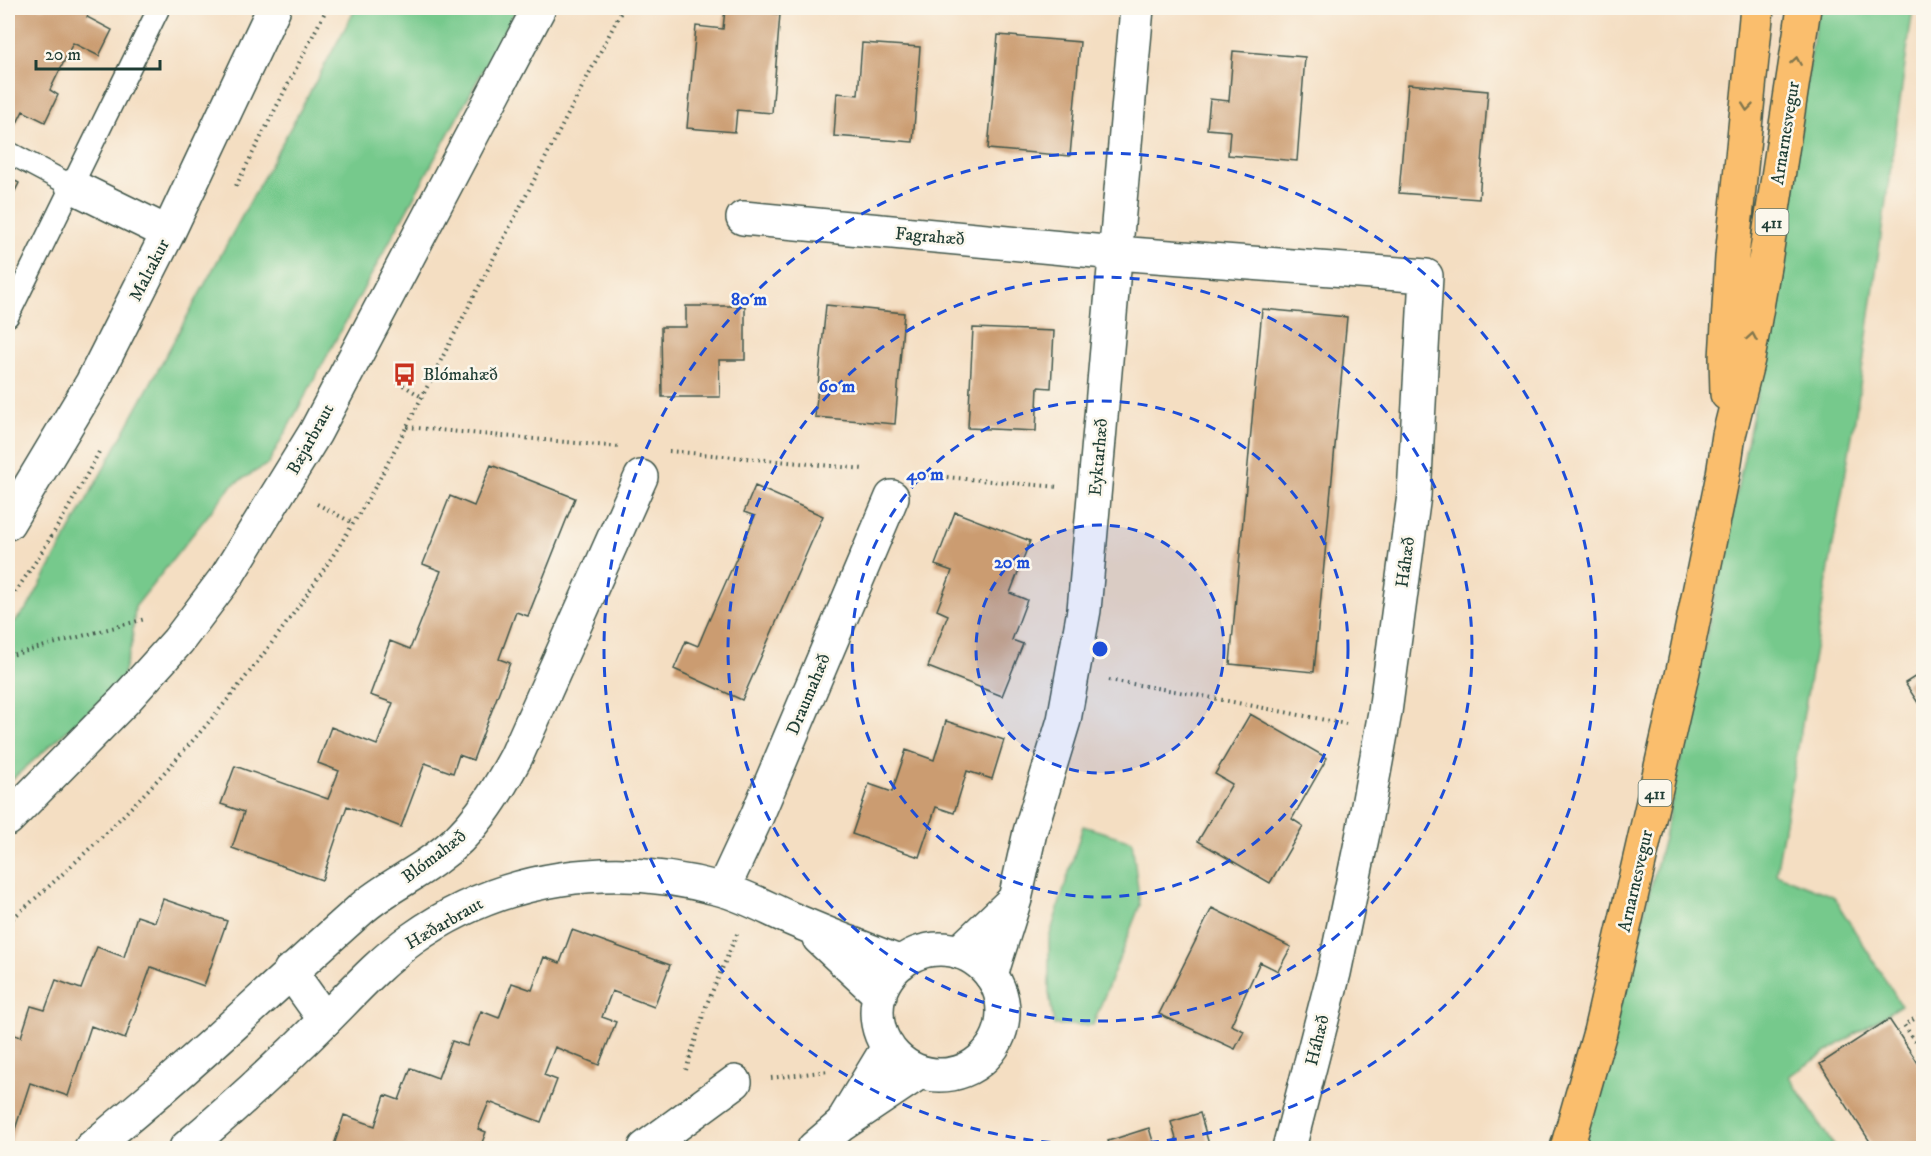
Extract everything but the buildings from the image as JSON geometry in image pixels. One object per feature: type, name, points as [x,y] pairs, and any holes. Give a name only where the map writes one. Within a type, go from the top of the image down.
[{"type":"main road","name":"Arnarnesvegur","points":[[1729,435],[1726,358],[1732,257],[1757,8]]},
{"type":"main road","name":"Arnarnesvegur","points":[[1567,1149],[1600,1032],[1683,672],[1729,435],[1748,359],[1803,8]]},
{"type":"street","name":"Maltakur","points":[[8,523],[92,383],[168,233],[274,8]]},
{"type":"street","name":"Bæjarbraut","points":[[8,819],[124,701],[178,641],[227,576],[315,433],[539,8]]},
{"type":"street","name":"Eyktarhæð","points":[[991,975],[1015,899],[1030,832],[1064,720],[1084,610],[1137,8]]},
{"type":"street","points":[[72,186],[168,233]]},
{"type":"street","name":"Fagrahæð","points":[[743,218],[1116,253]]},
{"type":"street","name":"Háhæð","points":[[1116,253],[1426,276],[1414,495],[1381,732],[1334,973],[1289,1149]]},
{"type":"street","name":"Blómahæð","points":[[91,1149],[205,1052],[290,971],[368,902],[452,847],[473,825],[487,807],[516,757],[635,462]]},
{"type":"street","name":"Draumahæð","points":[[723,889],[757,816],[892,497]]},
{"type":"street","name":"Hæðarbraut","points":[[186,1149],[231,1110],[375,969],[413,939],[487,897],[565,878],[602,874],[676,878],[723,889],[901,963]]},
{"type":"street","points":[[959,952],[1015,899]]},
{"type":"street","name":"Hæðarbraut","points":[[805,924],[880,995]]},
{"type":"street","points":[[939,949],[959,952],[977,961],[991,975],[1000,993],[1003,1012],[1000,1032],[991,1049],[977,1063],[959,1072],[939,1075],[920,1071],[902,1062],[888,1047],[880,1030],[877,1012],[880,995],[887,977],[901,963],[918,953],[939,949]]},
{"type":"street","points":[[290,971],[325,1020]]},
{"type":"street","points":[[841,1125],[888,1047]]},
{"type":"street","points":[[814,1149],[841,1125],[920,1071]]},
{"type":"street","points":[[645,1149],[735,1082]]},
{"type":"lane","points":[[8,316],[159,8]]},
{"type":"lane","points":[[8,152],[72,186]]},
{"type":"path","points":[[8,922],[125,816],[226,702],[257,665],[353,523],[407,427],[623,8]]},
{"type":"path","points":[[398,382],[422,397]]},
{"type":"path","points":[[407,427],[635,462]]},
{"type":"path","points":[[663,451],[868,470]]},
{"type":"path","points":[[914,474],[1068,488],[1095,493]]},
{"type":"path","points":[[316,503],[353,523]]},
{"type":"path","points":[[8,656],[152,618]]},
{"type":"path","points":[[1072,674],[1197,695],[1381,732]]},
{"type":"path","points":[[685,1118],[685,1073],[706,1006],[740,927]]},
{"type":"path","points":[[1923,1013],[1904,1026],[1923,1054]]},
{"type":"path","points":[[735,1082],[835,1071]]},
{"type":"green space","points":[[356,8],[517,8],[268,464],[232,485],[135,607],[132,643],[120,684],[8,783],[8,629],[28,607]]},
{"type":"green space","points":[[1818,8],[1913,8],[1857,407],[1776,874],[1833,896],[1901,1005],[1789,1076],[1835,1148],[1580,1148],[1664,838],[1764,362]]},
{"type":"green space","points":[[1083,826],[1132,841],[1140,905],[1093,1025],[1054,1025],[1049,993],[1049,938]]},
{"type":"place","name":"Blómahæð","points":[[405,374]]}]
